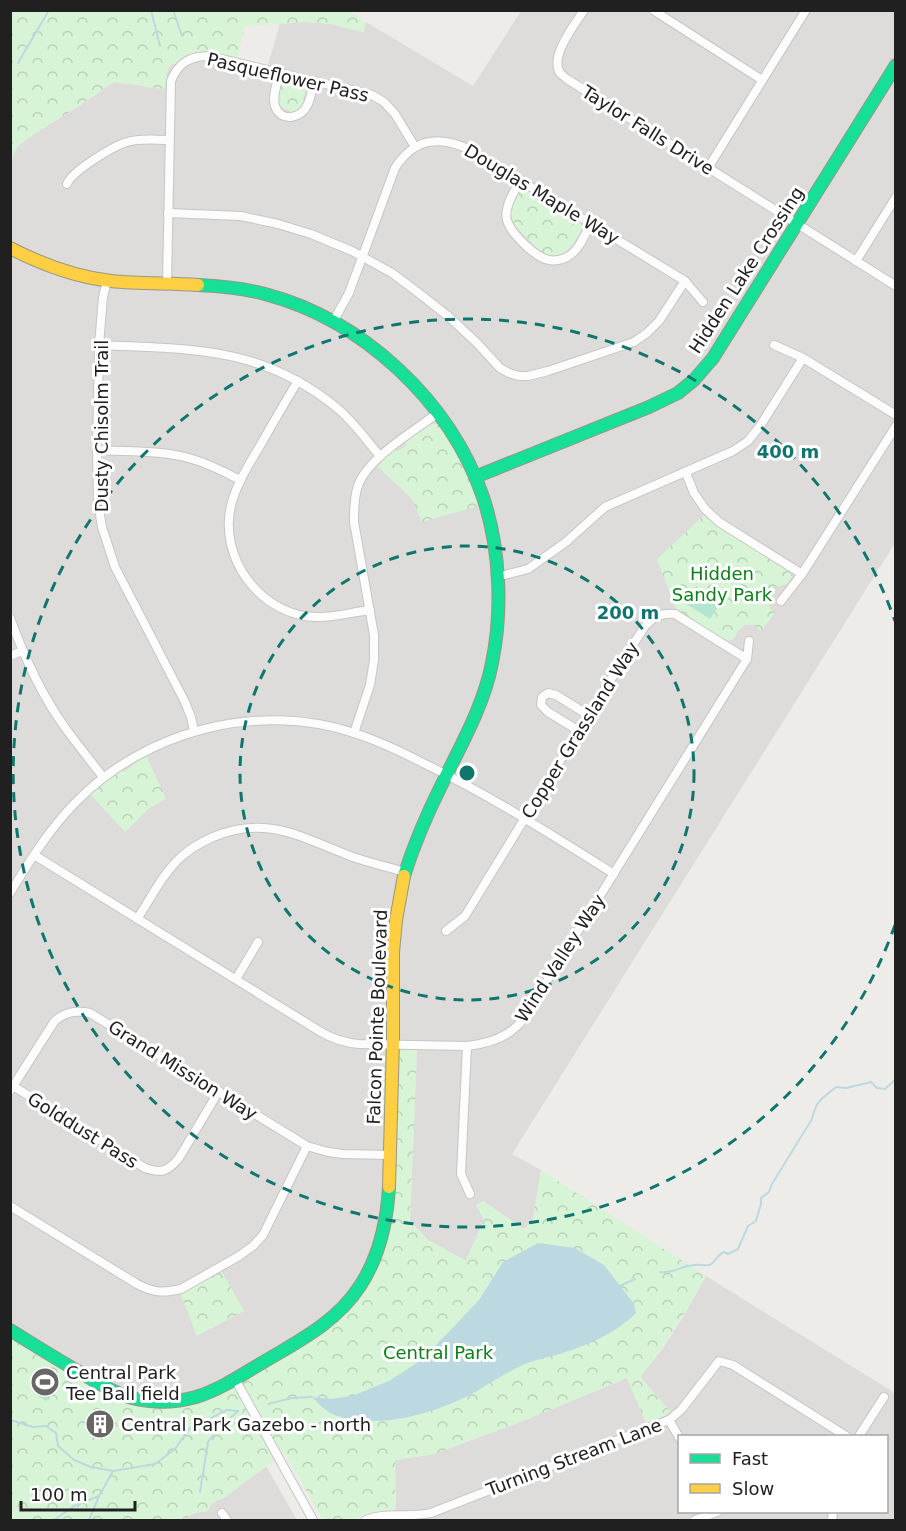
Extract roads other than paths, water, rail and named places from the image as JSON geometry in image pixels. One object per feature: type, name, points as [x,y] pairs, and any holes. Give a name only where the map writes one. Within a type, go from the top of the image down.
[{"type":"street","name":"Taylor Falls Drive","points":[[584,10],[556,60],[559,72],[896,286]]},
{"type":"street","points":[[653,10],[762,80]]},
{"type":"street","points":[[708,168],[806,10]]},
{"type":"street","name":"Pasqueflower Pass","points":[[167,284],[171,81],[175,71],[183,63],[198,56],[209,56],[372,95],[384,102],[395,114],[415,147]]},
{"type":"street","name":"Hidden Lake Crossing","points":[[475,477],[649,407],[678,393],[694,381],[713,358],[896,65]]},
{"type":"street","points":[[280,73],[274,104],[281,115],[299,116],[304,111],[309,104],[314,81]]},
{"type":"street","points":[[67,184],[69,178],[91,162],[126,142],[169,140]]},
{"type":"street","name":"Douglas Maple Way","points":[[415,147],[441,140],[458,143],[685,281],[703,302]]},
{"type":"street","points":[[333,322],[349,293],[395,168],[402,157],[415,147]]},
{"type":"street","points":[[521,180],[509,201],[507,221],[512,231],[537,256],[549,260],[567,257],[575,251],[591,223]]},
{"type":"street","points":[[856,261],[896,197]]},
{"type":"street","points":[[168,213],[241,216],[278,224],[310,234],[363,256],[392,273],[448,316],[500,368],[519,376],[528,376],[634,342],[659,321],[685,281]]},
{"type":"street","name":"Falcon Pointe Boulevard","points":[[10,1330],[127,1397],[152,1402],[183,1400],[202,1395],[235,1379],[315,1333],[346,1304],[360,1285],[381,1244],[388,1204],[391,1155],[394,933],[398,902],[416,836],[475,713],[485,686],[492,661],[496,626],[497,577],[494,541],[483,499],[463,454],[438,413],[413,382],[371,346],[333,322],[296,304],[253,291],[224,286],[107,280],[64,271],[12,253]]},
{"type":"street","name":"Dusty Chisolm Trail","points":[[107,280],[103,297],[99,345],[97,450],[98,503],[102,527],[115,567],[185,702],[194,731]]},
{"type":"street","points":[[99,345],[221,353],[272,368],[298,381],[338,409],[380,456]]},
{"type":"street","points":[[774,345],[803,358],[896,415]]},
{"type":"street","points":[[497,577],[528,569],[566,542],[605,507],[733,451],[748,441],[803,358]]},
{"type":"street","points":[[298,381],[240,480],[231,505],[229,526],[235,559],[243,575],[256,590],[284,610],[318,617],[370,610]]},
{"type":"street","points":[[354,733],[370,685],[374,660],[374,635],[354,522],[357,488],[366,470],[380,456],[438,413]]},
{"type":"street","points":[[781,601],[802,574],[896,426]]},
{"type":"street","points":[[97,450],[164,453],[191,458],[240,480]]},
{"type":"street","points":[[686,472],[694,493],[705,509],[719,522],[802,574]]},
{"type":"street","name":"Copper Grassland Way","points":[[446,931],[465,916],[588,715],[645,626],[654,617],[675,614],[747,659]]},
{"type":"street","points":[[10,618],[32,672],[63,725],[103,777]]},
{"type":"street","name":"Wind Valley Way","points":[[34,855],[336,1040],[347,1043],[393,1045],[467,1046],[483,1044],[507,1034],[518,1026],[747,659],[749,641]]},
{"type":"street","points":[[10,656],[22,651]]},
{"type":"street","points":[[579,731],[548,712],[541,705],[542,698],[548,693],[556,695],[588,715]]},
{"type":"street","points":[[10,893],[55,825],[103,777],[135,757],[173,738],[224,725],[262,721],[315,724],[354,733],[399,751],[525,818],[614,874]]},
{"type":"street","points":[[137,919],[170,869],[182,856],[207,839],[246,828],[278,829],[356,858],[405,872]]},
{"type":"street","points":[[236,979],[258,942]]},
{"type":"street","name":"Grand Mission Way","points":[[12,1089],[60,1016],[67,1013],[90,1012],[307,1146],[342,1155],[391,1155]]},
{"type":"street","points":[[467,1046],[461,1174],[470,1194]]},
{"type":"street","name":"Golddust Pass","points":[[12,1089],[145,1168],[159,1171],[166,1170],[179,1158],[219,1091]]},
{"type":"street","points":[[10,1206],[149,1290],[170,1292],[181,1289],[253,1246],[263,1235],[307,1146]]},
{"type":"street","name":"Turning Stream Lane","points":[[366,1521],[383,1516],[431,1513],[669,1420],[681,1410],[718,1361],[733,1365],[843,1435]]},
{"type":"street","points":[[235,1379],[313,1521]]},
{"type":"street","points":[[860,1435],[884,1397]]},
{"type":"street","points":[[669,1420],[678,1436]]},
{"type":"street","points":[[695,1521],[715,1513]]},
{"type":"water","points":[[538,1243],[575,1248],[604,1265],[634,1304],[636,1313],[628,1321],[599,1339],[567,1352],[525,1364],[466,1397],[413,1416],[382,1421],[352,1419],[330,1413],[312,1397],[331,1399],[352,1396],[389,1381],[423,1359],[479,1300],[503,1262]]},
{"type":"waterway","points":[[18,63],[49,10]]},
{"type":"waterway","points":[[151,10],[160,46]]},
{"type":"waterway","points":[[173,10],[182,36]]},
{"type":"waterway","points":[[660,1272],[669,1272],[689,1266],[709,1265],[724,1252],[728,1254],[738,1249],[748,1226],[756,1221],[761,1198],[769,1192],[812,1119],[820,1100],[827,1094],[836,1087],[846,1088],[871,1082],[877,1088],[885,1089],[896,1079]]},
{"type":"waterway","points":[[620,1286],[635,1279]]},
{"type":"waterway","points":[[268,1404],[292,1398],[312,1397]]},
{"type":"waterway","points":[[10,1420],[33,1427],[46,1426],[56,1433],[58,1446],[74,1460],[91,1467],[113,1471],[155,1464],[175,1449],[189,1429],[227,1410],[238,1411]]},
{"type":"waterway","points":[[200,1492],[208,1442],[217,1430],[238,1411]]},
{"type":"waterway","points":[[54,1520],[74,1506],[99,1496],[113,1471]]},
{"type":"waterway","points":[[89,1520],[99,1496]]},
{"type":"place","name":"Central Park Tee Ball field","points":[[45,1382]]},
{"type":"place","name":"Central Park Gazebo - north","points":[[100,1424]]},
{"type":"park label","name":"Hidden Sandy Park","points":[[722,583]]},
{"type":"park label","name":"Central Park","points":[[438,1352]]}]
